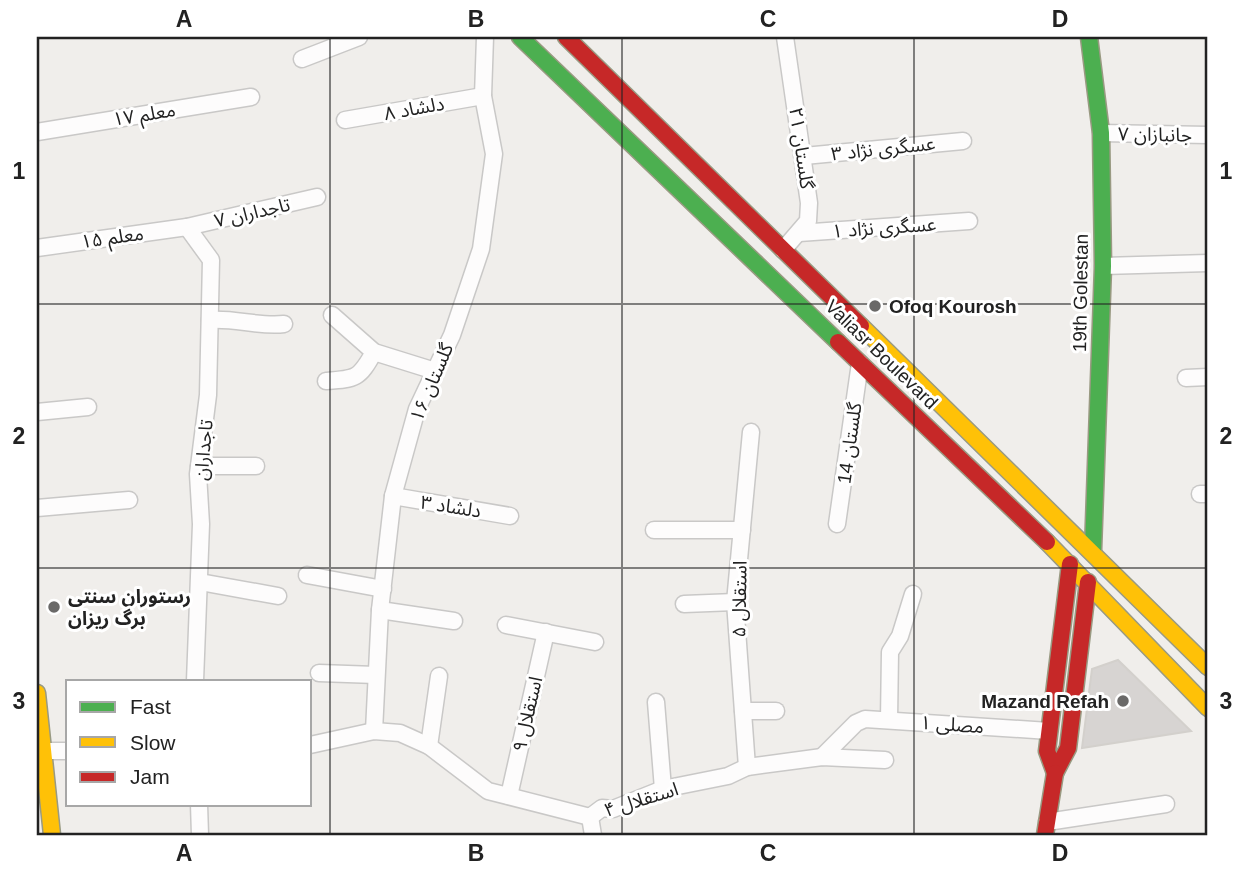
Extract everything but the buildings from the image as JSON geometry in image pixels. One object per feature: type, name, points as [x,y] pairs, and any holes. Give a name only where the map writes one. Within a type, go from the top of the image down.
[{"type":"main road","name":"Valiasr Boulevard","points":[[520,37],[1088,582],[1130,631],[1208,708]]},
{"type":"main road","name":"Valiasr Boulevard","points":[[566,37],[1093,550],[1208,667]]},
{"type":"main road","name":"19th Golestan","points":[[1055,773],[1068,748],[1093,550],[1103,266],[1101,133],[1089,37]]},
{"type":"main road","points":[[1046,829],[1055,773],[1049,763],[1049,730],[1069,564],[1093,550]]},
{"type":"main road","points":[[1088,582],[1110,568]]},
{"type":"main road","points":[[37,693],[40,751],[51,835]]},
{"type":"street","points":[[302,59],[359,37]]},
{"type":"street","name":"گلستان ۱۶","points":[[374,731],[380,610],[393,496],[417,409],[452,335],[481,249],[494,154],[483,96],[485,37]]},
{"type":"street","name":"گلستان ۲۱","points":[[783,250],[808,221],[809,204],[785,37]]},
{"type":"street","name":"دلشاد ۸","points":[[345,120],[483,96]]},
{"type":"street","name":"معلم ۱۷","points":[[37,132],[251,97]]},
{"type":"street","name":"جانبازان ۷","points":[[1101,133],[1208,135]]},
{"type":"street","name":"عسگری نژاد ۳","points":[[804,156],[962,141]]},
{"type":"street","name":"تاجداران ۷","points":[[187,227],[317,197]]},
{"type":"street","name":"عسگری نژاد ۱","points":[[799,233],[969,221]]},
{"type":"street","name":"معلم ۱۵","points":[[37,248],[187,227]]},
{"type":"street","name":"تاجداران","points":[[187,227],[211,260],[208,395],[199,466],[200,582],[195,680]]},
{"type":"street","points":[[1103,266],[1208,264]]},
{"type":"street","points":[[332,315],[374,352],[435,371]]},
{"type":"street","points":[[210,320],[228,319],[268,326],[284,324]]},
{"type":"street","points":[[326,381],[352,379],[363,372],[374,352]]},
{"type":"street","name":"گلستان 14","points":[[837,524],[860,363]]},
{"type":"street","points":[[1186,378],[1208,377]]},
{"type":"street","points":[[37,412],[88,407]]},
{"type":"street","name":"استقلال ۵","points":[[747,767],[735,602],[751,432]]},
{"type":"street","points":[[199,466],[256,466]]},
{"type":"street","name":"دلشاد ۳","points":[[393,496],[510,516]]},
{"type":"street","points":[[37,508],[129,500]]},
{"type":"street","points":[[654,530],[742,530]]},
{"type":"street","points":[[307,575],[383,589]]},
{"type":"street","points":[[200,582],[278,596]]},
{"type":"street","points":[[889,720],[890,652],[900,636],[913,594]]},
{"type":"street","points":[[684,604],[735,602]]},
{"type":"street","points":[[380,610],[454,621]]},
{"type":"street","points":[[506,625],[594,642]]},
{"type":"street","name":"استقلال ۹","points":[[509,796],[546,632]]},
{"type":"street","points":[[319,673],[376,675]]},
{"type":"street","points":[[429,746],[439,676]]},
{"type":"street","points":[[656,702],[663,789]]},
{"type":"street","points":[[743,710],[776,711]]},
{"type":"street","name":"مصلی ۱","points":[[822,757],[856,723],[865,719],[1049,730]]},
{"type":"street","points":[[312,745],[374,731]]},
{"type":"street","name":"استقلال ۴","points":[[374,731],[400,733],[429,746],[488,790],[590,817],[602,808],[613,809],[663,789],[729,776],[747,767],[822,757],[885,760]]},
{"type":"street","points":[[40,751],[66,751]]},
{"type":"street","points":[[1046,829],[1166,804]]},
{"type":"street","points":[[199,806],[200,835]]},
{"type":"street","points":[[590,817],[593,835]]},
{"type":"traffic: fast","points":[[520,37],[838,342]]},
{"type":"traffic: fast","points":[[1089,37],[1101,133],[1103,266],[1093,550]]},
{"type":"traffic: slow","points":[[861,326],[1208,667]]},
{"type":"traffic: slow","points":[[1047,542],[1208,708]]},
{"type":"traffic: slow","points":[[37,693],[52,835]]},
{"type":"traffic: jam","points":[[566,37],[861,326]]},
{"type":"traffic: jam","points":[[838,342],[1047,542]]},
{"type":"traffic: jam","points":[[1070,564],[1047,751],[1055,773],[1068,748],[1088,582]]},
{"type":"traffic: jam","points":[[1045,835],[1055,773]]},
{"type":"place","name":"Ofoq Kourosh","points":[[875,306]]},
{"type":"place","name":"رستوران سنتی برگ ریزان","points":[[54,607]]},
{"type":"place","name":"Mazand Refah","points":[[1123,701]]}]
